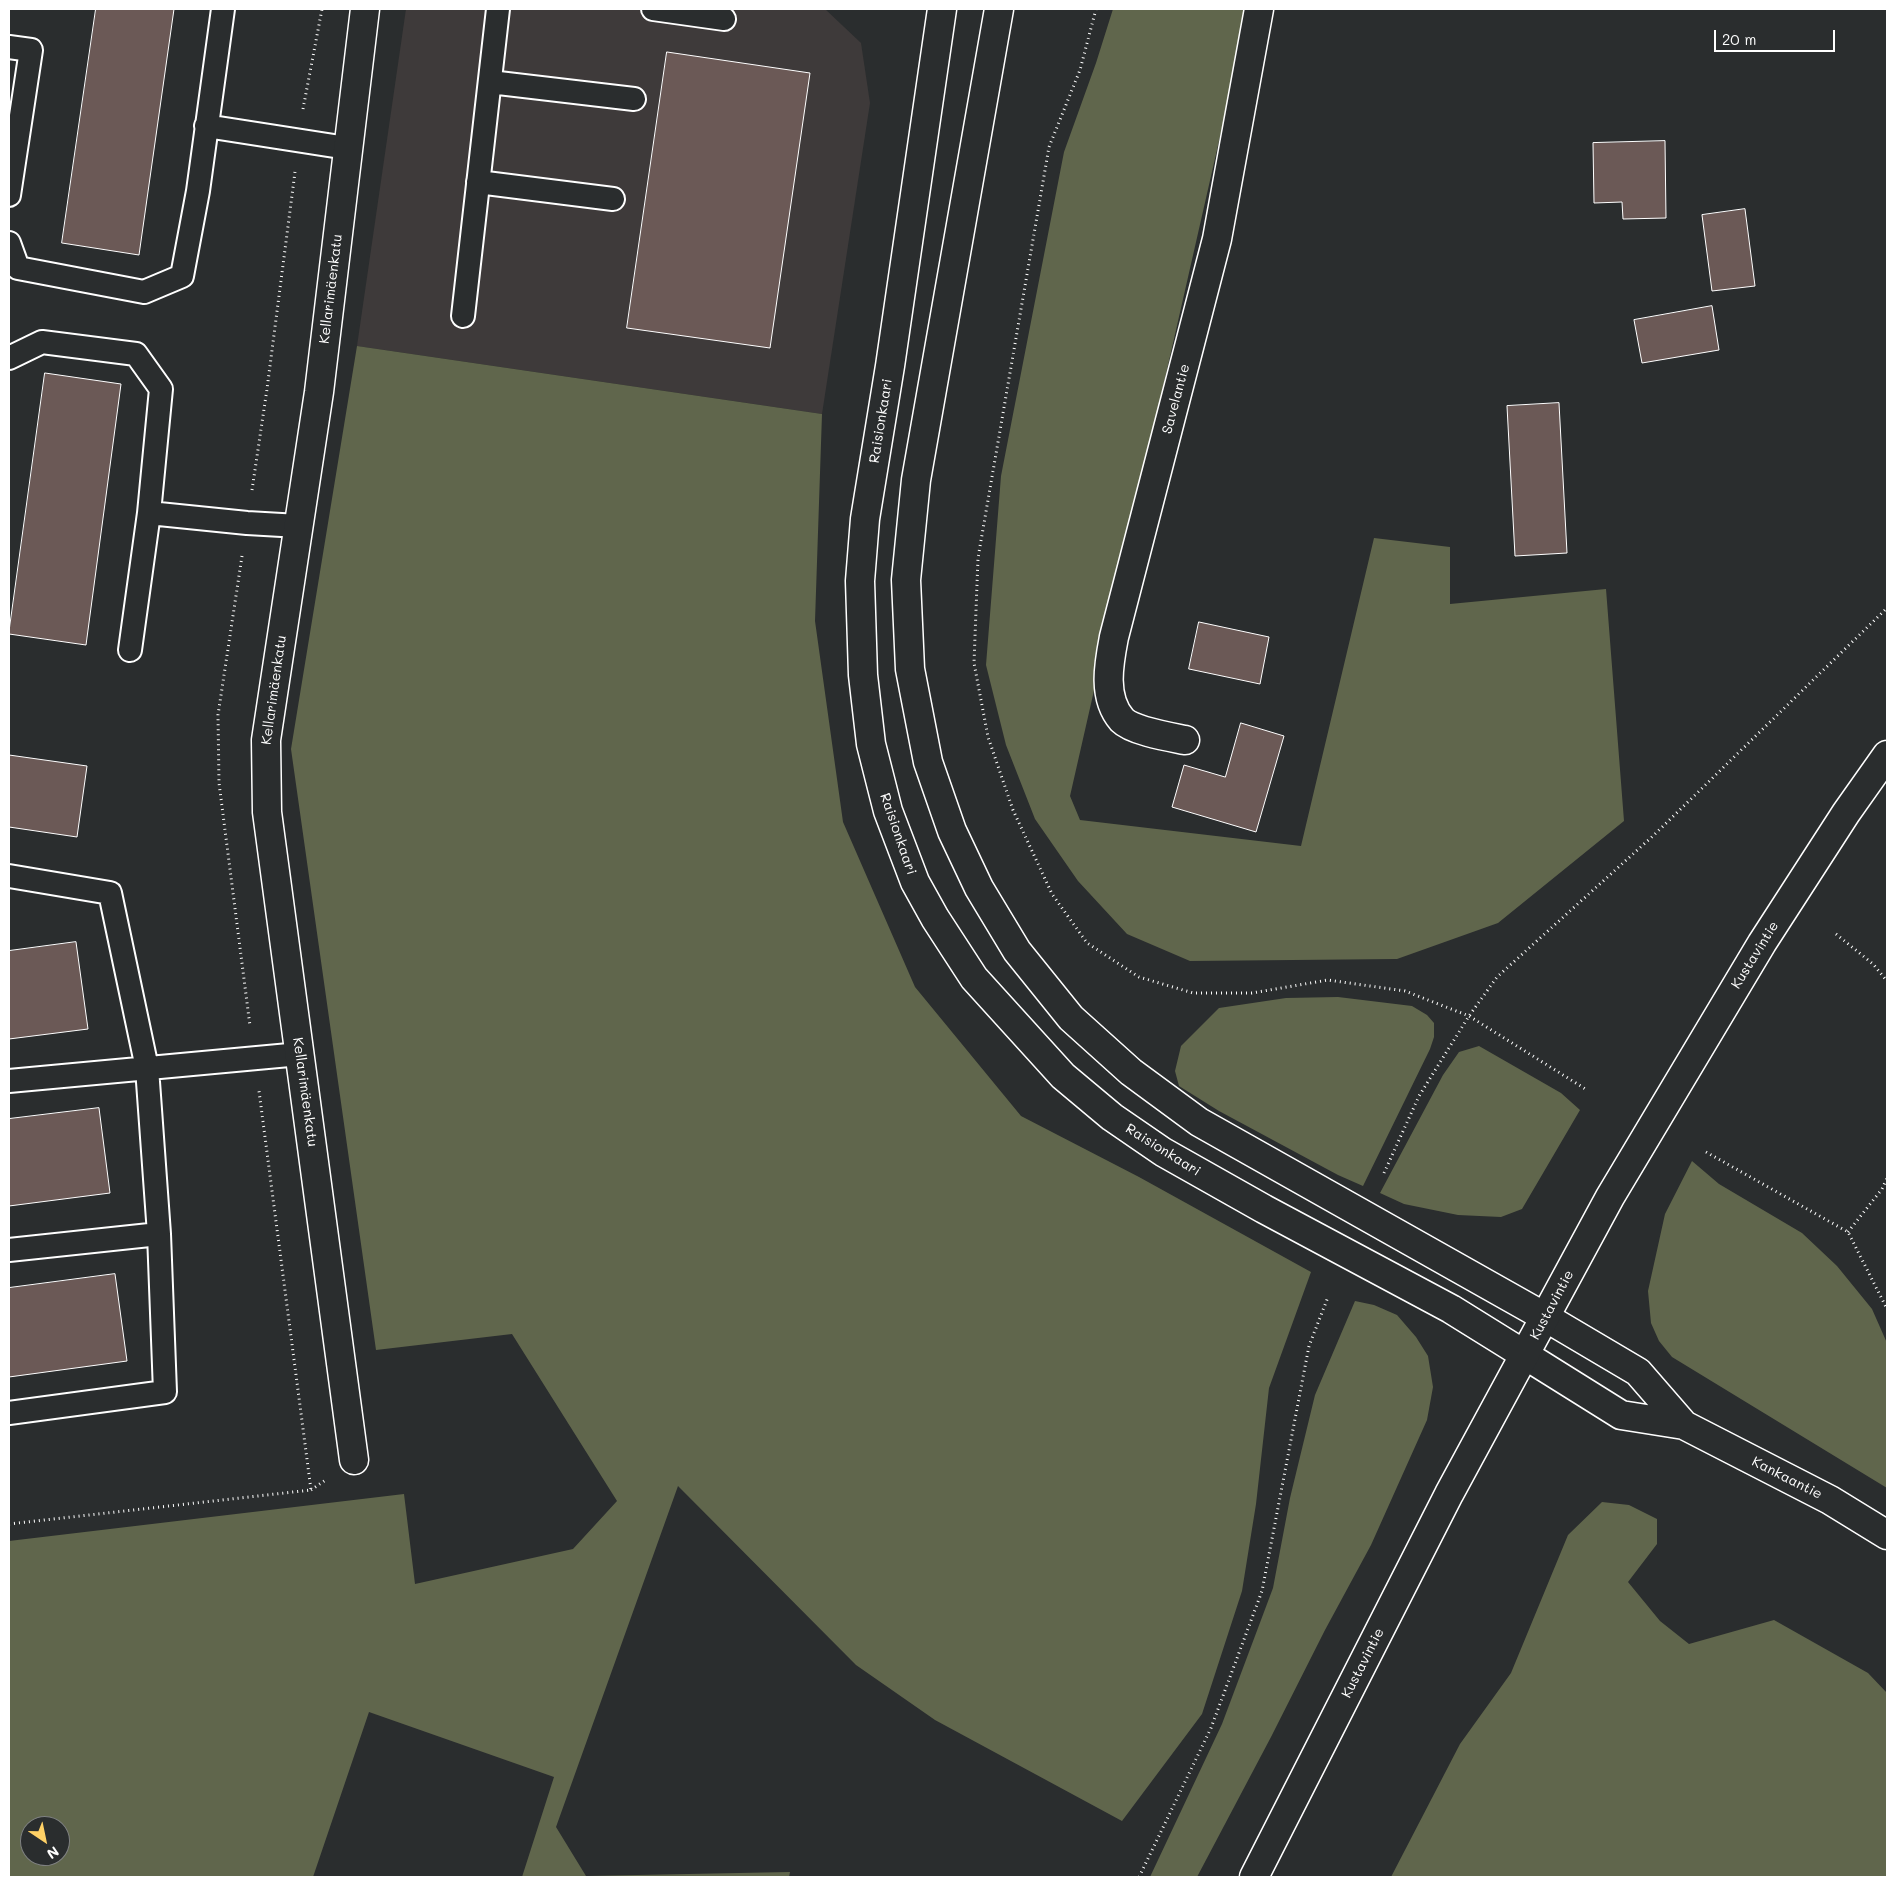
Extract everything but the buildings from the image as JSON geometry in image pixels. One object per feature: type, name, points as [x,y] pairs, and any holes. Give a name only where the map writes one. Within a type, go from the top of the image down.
[{"type":"main road","name":"Kellarimäenkatu","points":[[354,1460],[267,812],[266,740],[319,392],[365,9]]},
{"type":"main road","name":"Raisionkaari","points":[[942,9],[890,366],[865,519],[860,581],[863,675],[871,744],[888,811],[915,882],[935,918],[974,978],[1063,1076],[1112,1117],[1163,1152],[1264,1209],[1451,1309],[1525,1355]]},
{"type":"main road","points":[[999,9],[916,480],[906,580],[910,669],[928,762],[952,831],[979,888],[1017,951],[1071,1018],[1132,1072],[1199,1122],[1545,1317]]},
{"type":"main road","name":"Savelantie","points":[[1185,740],[1148,733],[1123,720],[1111,698],[1108,670],[1116,627],[1217,239],[1259,9]]},
{"type":"main road","name":"Kustavintie","points":[[1254,1877],[1449,1494],[1610,1197],[1762,943],[1846,813],[1887,755]]},
{"type":"main road","name":"Kankaantie","points":[[1545,1317],[1638,1372],[1684,1425]]},
{"type":"main road","name":"Kankaantie","points":[[1525,1355],[1622,1415],[1684,1425],[1830,1500],[1887,1535]]},
{"type":"lane","points":[[9,243],[18,268],[144,292],[182,276],[198,191],[223,9]]},
{"type":"lane","points":[[463,316],[498,9]]},
{"type":"lane","points":[[653,9],[724,19]]},
{"type":"lane","points":[[9,47],[31,50],[11,170],[9,195]]},
{"type":"lane","points":[[490,82],[634,99]]},
{"type":"lane","points":[[206,126],[347,148]]},
{"type":"lane","points":[[478,182],[613,199]]},
{"type":"lane","points":[[9,358],[42,342],[136,354],[161,389],[149,513],[130,650]]},
{"type":"lane","points":[[149,513],[247,523],[299,526]]},
{"type":"lane","points":[[9,876],[110,894],[147,1068],[159,1234],[164,1392],[9,1413]]},
{"type":"lane","points":[[9,1081],[300,1054]]},
{"type":"lane","points":[[9,1250],[159,1234]]},
{"type":"path","points":[[1384,1174],[1419,1096],[1469,1016],[1497,977],[1654,835],[1887,608]]},
{"type":"path","points":[[1836,934],[1874,964],[1887,982]]},
{"type":"path","points":[[1706,1152],[1848,1232],[1887,1309]]},
{"type":"path","points":[[1848,1232],[1882,1190],[1887,1178]]},
{"type":"path","points":[[1139,1877],[1211,1728],[1262,1591],[1309,1346],[1328,1297]]},
{"type":"shaded area","points":[[406,9],[825,9],[861,43],[870,103],[822,414],[357,346]]},
{"type":"green space","points":[[1113,9],[1249,9],[1070,796],[1080,820],[1301,846],[1374,538],[1450,547],[1450,604],[1606,589],[1624,821],[1498,923],[1397,959],[1190,961],[1127,934],[1078,881],[1035,819],[1006,745],[986,665],[1001,476],[1064,152]]},
{"type":"green space","points":[[357,346],[822,414],[815,621],[843,822],[915,987],[1021,1116],[1139,1177],[1311,1272],[1269,1388],[1256,1504],[1242,1591],[1202,1714],[1122,1821],[935,1720],[856,1665],[678,1486],[556,1827],[586,1876],[790,1872],[789,1877],[522,1877],[554,1777],[369,1712],[313,1877],[9,1877],[9,1541],[404,1494],[415,1584],[573,1549],[617,1501],[512,1334],[376,1350],[291,749]]},
{"type":"green space","points":[[1338,997],[1412,1006],[1427,1015],[1434,1023],[1434,1037],[1430,1049],[1363,1186],[1338,1175],[1219,1111],[1179,1086],[1175,1071],[1181,1046],[1219,1008],[1286,998]]},
{"type":"green space","points":[[1479,1046],[1561,1093],[1580,1110],[1522,1209],[1501,1217],[1458,1215],[1404,1204],[1380,1193],[1443,1075],[1459,1052]]},
{"type":"green space","points":[[1692,1161],[1719,1184],[1802,1233],[1837,1266],[1872,1309],[1887,1343],[1887,1488],[1672,1357],[1659,1341],[1651,1323],[1648,1291],[1665,1214]]},
{"type":"green space","points":[[1355,1301],[1374,1305],[1397,1315],[1416,1337],[1428,1356],[1433,1387],[1427,1420],[1371,1545],[1197,1877],[1150,1877],[1222,1724],[1273,1588],[1290,1498],[1315,1395]]},
{"type":"green space","points":[[1602,1502],[1629,1505],[1657,1519],[1657,1544],[1628,1582],[1660,1621],[1689,1644],[1774,1620],[1868,1673],[1887,1693],[1887,1877],[1391,1877],[1460,1744],[1511,1673],[1568,1535]]}]
